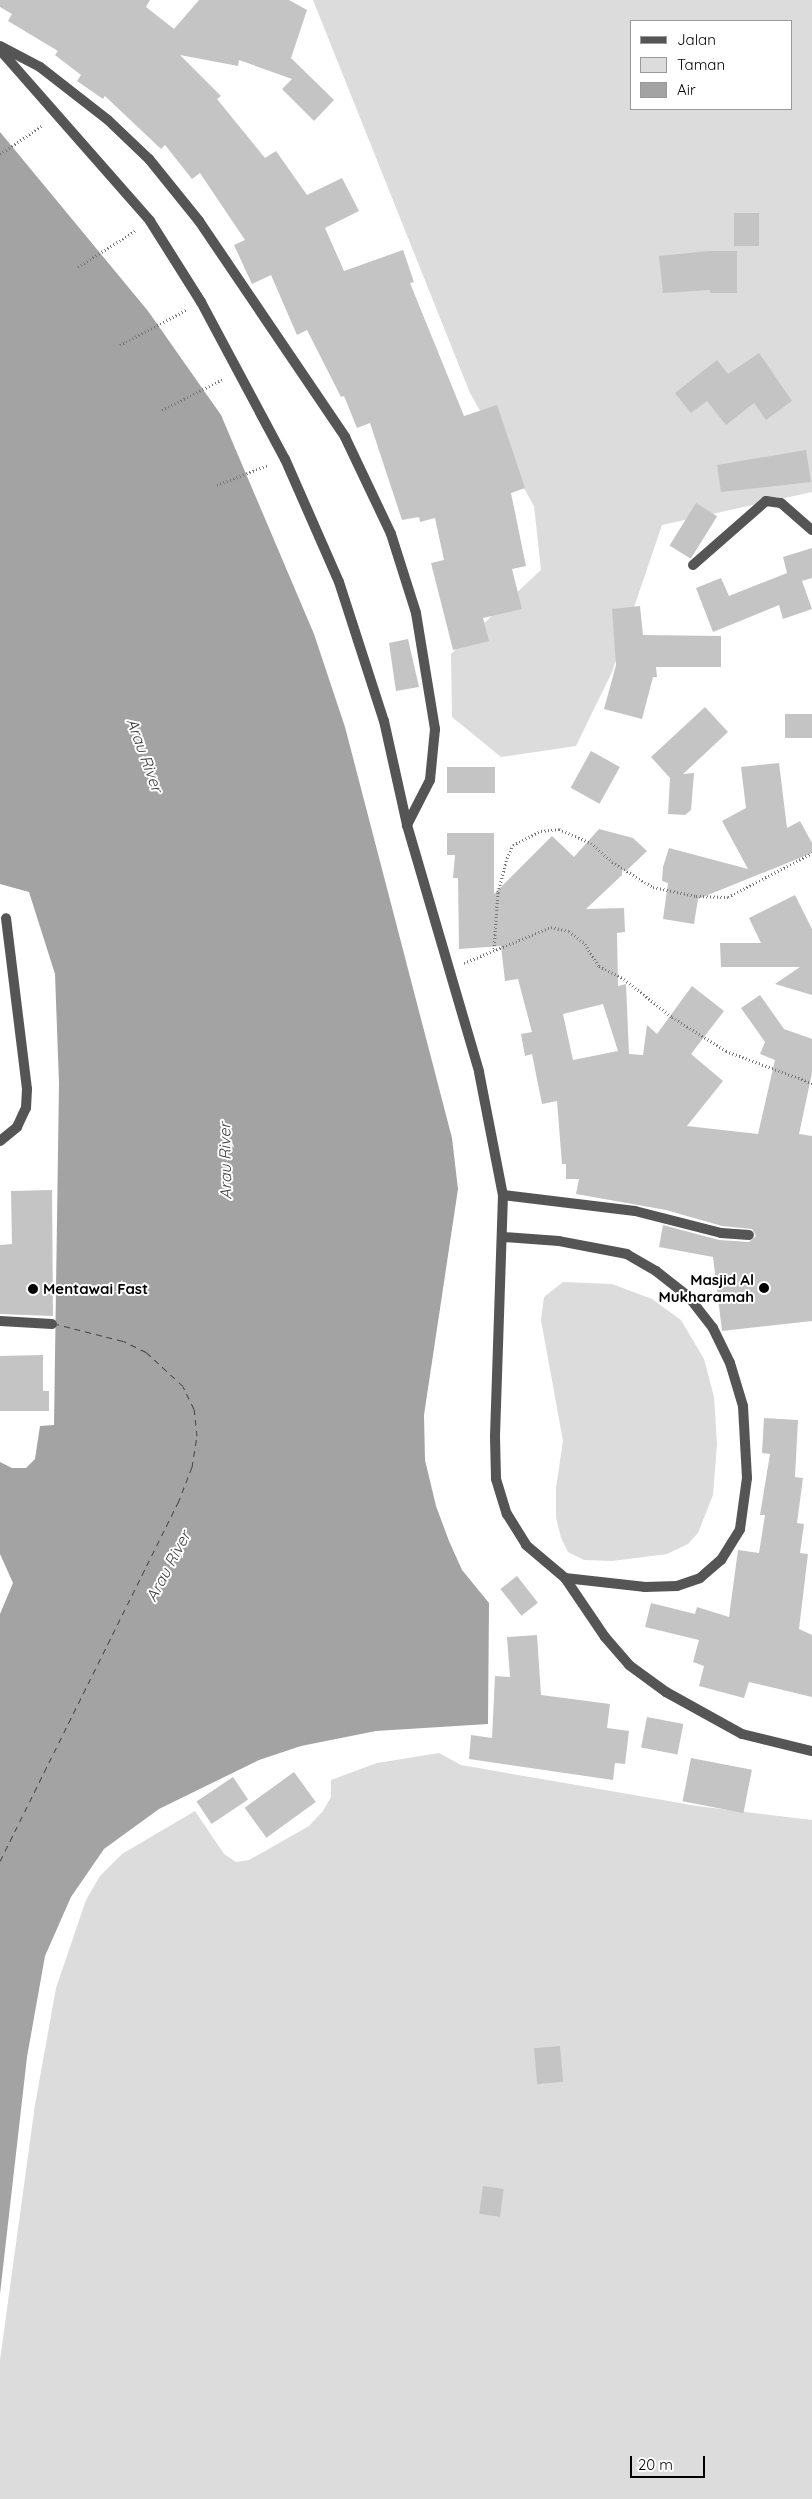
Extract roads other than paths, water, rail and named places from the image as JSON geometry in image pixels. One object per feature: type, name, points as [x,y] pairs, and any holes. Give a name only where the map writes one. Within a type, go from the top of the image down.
[{"type":"street","points":[[0,46],[40,67],[108,120],[149,159],[199,221],[345,437],[391,534],[416,614],[434,719],[434,752],[430,780],[407,825]]},
{"type":"street","points":[[0,50],[150,221],[201,302],[236,372],[285,459],[340,582],[384,721],[407,825],[479,1072],[503,1195],[503,1237],[496,1324],[496,1479],[507,1514],[526,1545],[565,1578],[605,1637],[629,1665],[666,1692],[742,1734],[812,1751]]},
{"type":"street","points":[[693,565],[766,501],[781,504],[812,530]]},
{"type":"street","points":[[0,1141],[17,1127],[26,1108],[27,1088],[6,918]]},
{"type":"street","points":[[503,1195],[635,1211],[721,1234],[749,1235]]},
{"type":"street","points":[[503,1237],[559,1241],[627,1254],[656,1271],[689,1297],[713,1328],[730,1363],[743,1406],[747,1478],[740,1529],[721,1560],[700,1578],[678,1586],[605,1585],[565,1578]]},
{"type":"street","points":[[0,1320],[52,1324]]},
{"type":"water","name":"Arau River","points":[[0,132],[148,311],[221,415],[314,634],[345,727],[452,1138],[458,1189],[424,1415],[425,1460],[436,1506],[449,1541],[462,1570],[489,1603],[488,1724],[376,1731],[301,1746],[259,1760],[159,1809],[104,1849],[71,1897],[45,1956],[27,2057],[0,2294],[0,1614],[13,1583],[0,1554],[0,1462],[12,1468],[26,1468],[35,1459],[40,1426],[54,1425],[59,1083],[55,974],[29,892],[0,884]]},
{"type":"place","name":"Masjid Al Mukharamah","points":[[764,1288]]},
{"type":"place","name":"Mentawai Fast","points":[[33,1289]]}]
